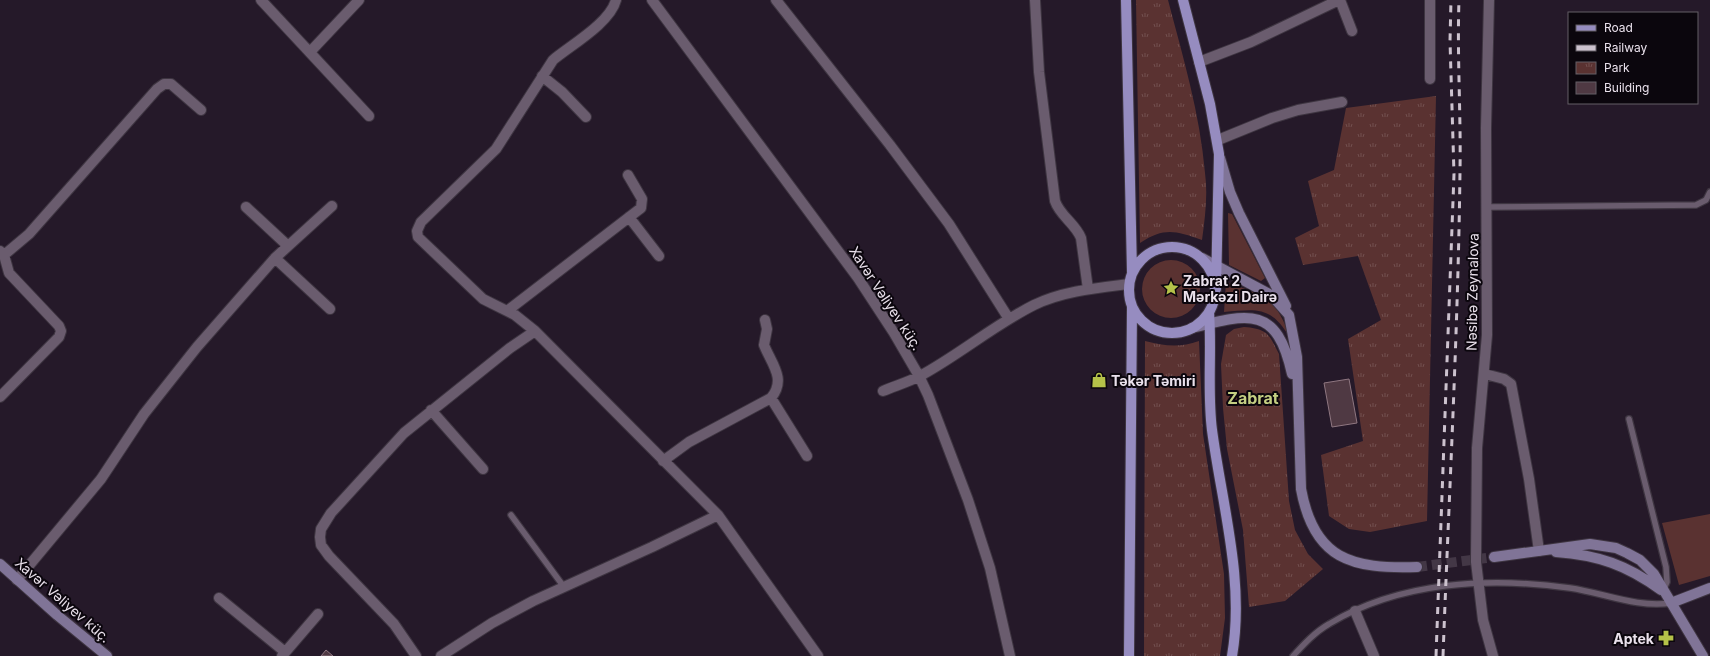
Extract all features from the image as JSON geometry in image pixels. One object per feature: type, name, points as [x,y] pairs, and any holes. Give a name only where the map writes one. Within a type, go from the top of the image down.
[{"type":"main road","points":[[1126,0],[1132,272],[1129,284],[1129,296],[1132,307],[1138,317],[1147,325],[1157,331],[1175,333],[1192,328],[1202,321],[1209,312],[1214,301],[1217,266],[1220,154],[1218,140],[1183,0]]},
{"type":"main road","points":[[1132,272],[1138,262],[1147,254],[1158,248],[1169,246],[1181,247],[1192,251],[1202,258],[1209,267],[1214,278],[1216,290]]},
{"type":"main road","points":[[1129,656],[1132,307]]},
{"type":"main road","points":[[1209,312],[1210,408],[1212,430],[1236,592],[1236,620],[1232,656]]},
{"type":"street","points":[[261,0],[369,116]]},
{"type":"street","points":[[310,52],[359,0]]},
{"type":"street","points":[[616,0],[614,8],[606,18],[553,60],[496,149],[420,222],[417,230],[418,237],[483,299],[507,311],[535,331],[718,515],[818,656]]},
{"type":"street","name":"Xavər Vəliyev küç.","points":[[652,0],[858,278],[894,333],[919,376],[928,395],[968,500],[990,568],[1010,656]]},
{"type":"street","points":[[776,0],[890,145],[949,224],[1009,319]]},
{"type":"street","points":[[1035,0],[1039,72],[1054,201],[1058,210],[1078,230],[1081,238],[1088,289]]},
{"type":"street","points":[[1199,62],[1246,44],[1339,0],[1352,31]]},
{"type":"street","points":[[1430,0],[1430,79]]},
{"type":"street","name":"Nəsibə Zeynalova","points":[[1489,0],[1486,128],[1488,309],[1485,374],[1477,448],[1476,562],[1482,620],[1493,656]]},
{"type":"street","points":[[542,76],[562,92],[586,117]]},
{"type":"street","points":[[0,397],[59,337],[61,331],[59,326],[9,273],[2,253],[29,234],[157,89],[164,84],[171,84],[201,110]]},
{"type":"street","points":[[1218,140],[1272,118],[1298,110],[1342,102]]},
{"type":"street","points":[[1220,154],[1230,192],[1289,315],[1297,357],[1301,489],[1305,508],[1312,527],[1320,540],[1330,549],[1348,560],[1367,566],[1390,568],[1417,567]]},
{"type":"street","points":[[507,311],[640,208],[642,199],[628,175]]},
{"type":"street","points":[[17,580],[101,480],[167,383],[287,245],[332,206]]},
{"type":"street","points":[[246,207],[287,245]]},
{"type":"street","points":[[629,217],[659,256]]},
{"type":"street","points":[[275,258],[330,309]]},
{"type":"street","points":[[1202,258],[1271,295],[1289,315]]},
{"type":"street","points":[[883,391],[919,376],[1009,319],[1035,305],[1059,296],[1088,289],[1129,284]]},
{"type":"street","points":[[1192,328],[1244,318],[1260,319],[1268,323],[1283,341],[1289,358],[1297,394]]},
{"type":"street","points":[[663,461],[689,442],[771,398],[777,392],[779,381],[774,364],[764,345],[767,329],[765,320]]},
{"type":"street","points":[[416,656],[394,624],[329,556],[321,545],[321,529],[331,513],[404,433],[510,348],[535,331]]},
{"type":"street","points":[[1485,374],[1504,379],[1511,384],[1530,479],[1539,551]]},
{"type":"street","points":[[771,398],[807,456]]},
{"type":"street","points":[[431,410],[483,469]]},
{"type":"street","points":[[441,656],[492,623],[564,587],[718,515]]},
{"type":"street","points":[[1494,557],[1590,544],[1616,548],[1640,560],[1659,581],[1663,591],[1672,603],[1703,656]]},
{"type":"street","points":[[1539,551],[1587,555],[1606,560],[1633,571],[1663,591]]},
{"type":"street","name":"Xavər Vəliyev küç.","points":[[0,564],[107,656]]},
{"type":"street","points":[[1672,603],[1710,588]]},
{"type":"street","points":[[219,598],[284,654],[318,614]]},
{"type":"street","points":[[1355,611],[1374,656]]},
{"type":"lane","points":[[1487,207],[1696,205],[1706,200],[1710,192]]},
{"type":"lane","points":[[1629,419],[1666,567],[1667,582],[1663,591]]},
{"type":"lane","points":[[511,514],[564,587]]},
{"type":"lane","points":[[1293,656],[1309,639],[1329,624],[1355,611],[1390,597],[1438,586],[1536,584],[1596,592],[1642,603],[1657,605],[1672,603]]},
{"type":"green space","points":[[1136,0],[1168,0],[1195,107],[1203,151],[1206,198],[1202,240],[1184,234],[1170,232],[1156,235],[1140,243]]},
{"type":"green space","points":[[1436,96],[1427,521],[1370,532],[1349,529],[1329,516],[1321,455],[1363,441],[1348,339],[1381,320],[1358,256],[1303,265],[1295,238],[1319,226],[1308,181],[1334,170],[1346,108]]},
{"type":"green space","points":[[1228,213],[1232,214],[1265,278],[1261,281],[1229,265]]},
{"type":"green space","name":"Zabrat 2 Mərkəzi Dairə","points":[[1171,260],[1182,262],[1195,273],[1198,278],[1200,289],[1198,300],[1187,313],[1182,316],[1171,318],[1160,316],[1147,305],[1144,300],[1142,289],[1144,278],[1155,265],[1160,262]]},
{"type":"green space","points":[[1226,282],[1260,295],[1274,306],[1285,324],[1290,338],[1276,320],[1263,312],[1246,310],[1224,312]]},
{"type":"green space","points":[[1244,327],[1258,329],[1267,334],[1279,354],[1289,501],[1295,530],[1308,554],[1323,569],[1285,601],[1249,607],[1243,530],[1227,449],[1221,364],[1226,335],[1234,329]]},
{"type":"green space","points":[[1145,341],[1172,346],[1185,345],[1199,341],[1203,434],[1224,574],[1225,618],[1220,656],[1144,656]]},
{"type":"green space","points":[[1710,514],[1710,576],[1679,585],[1662,523]]},
{"type":"building","points":[[1349,379],[1357,423],[1332,427],[1324,383]]},
{"type":"building","points":[[326,650],[333,656],[321,656]]},
{"type":"tunnel","points":[[1417,567],[1494,557]]},
{"type":"railway","points":[[1436,656],[1454,174],[1450,41],[1451,0]]},
{"type":"railway","points":[[1443,656],[1459,232],[1459,0]]},
{"type":"place","name":"Zabrat 2 Mərkəzi Dairə","points":[[1171,288]]},
{"type":"place","name":"Təkər Təmiri","points":[[1099,380]]},
{"type":"place","name":"Aptek","points":[[1666,638]]},
{"type":"district","name":"Zabrat","points":[[1253,398]]}]
